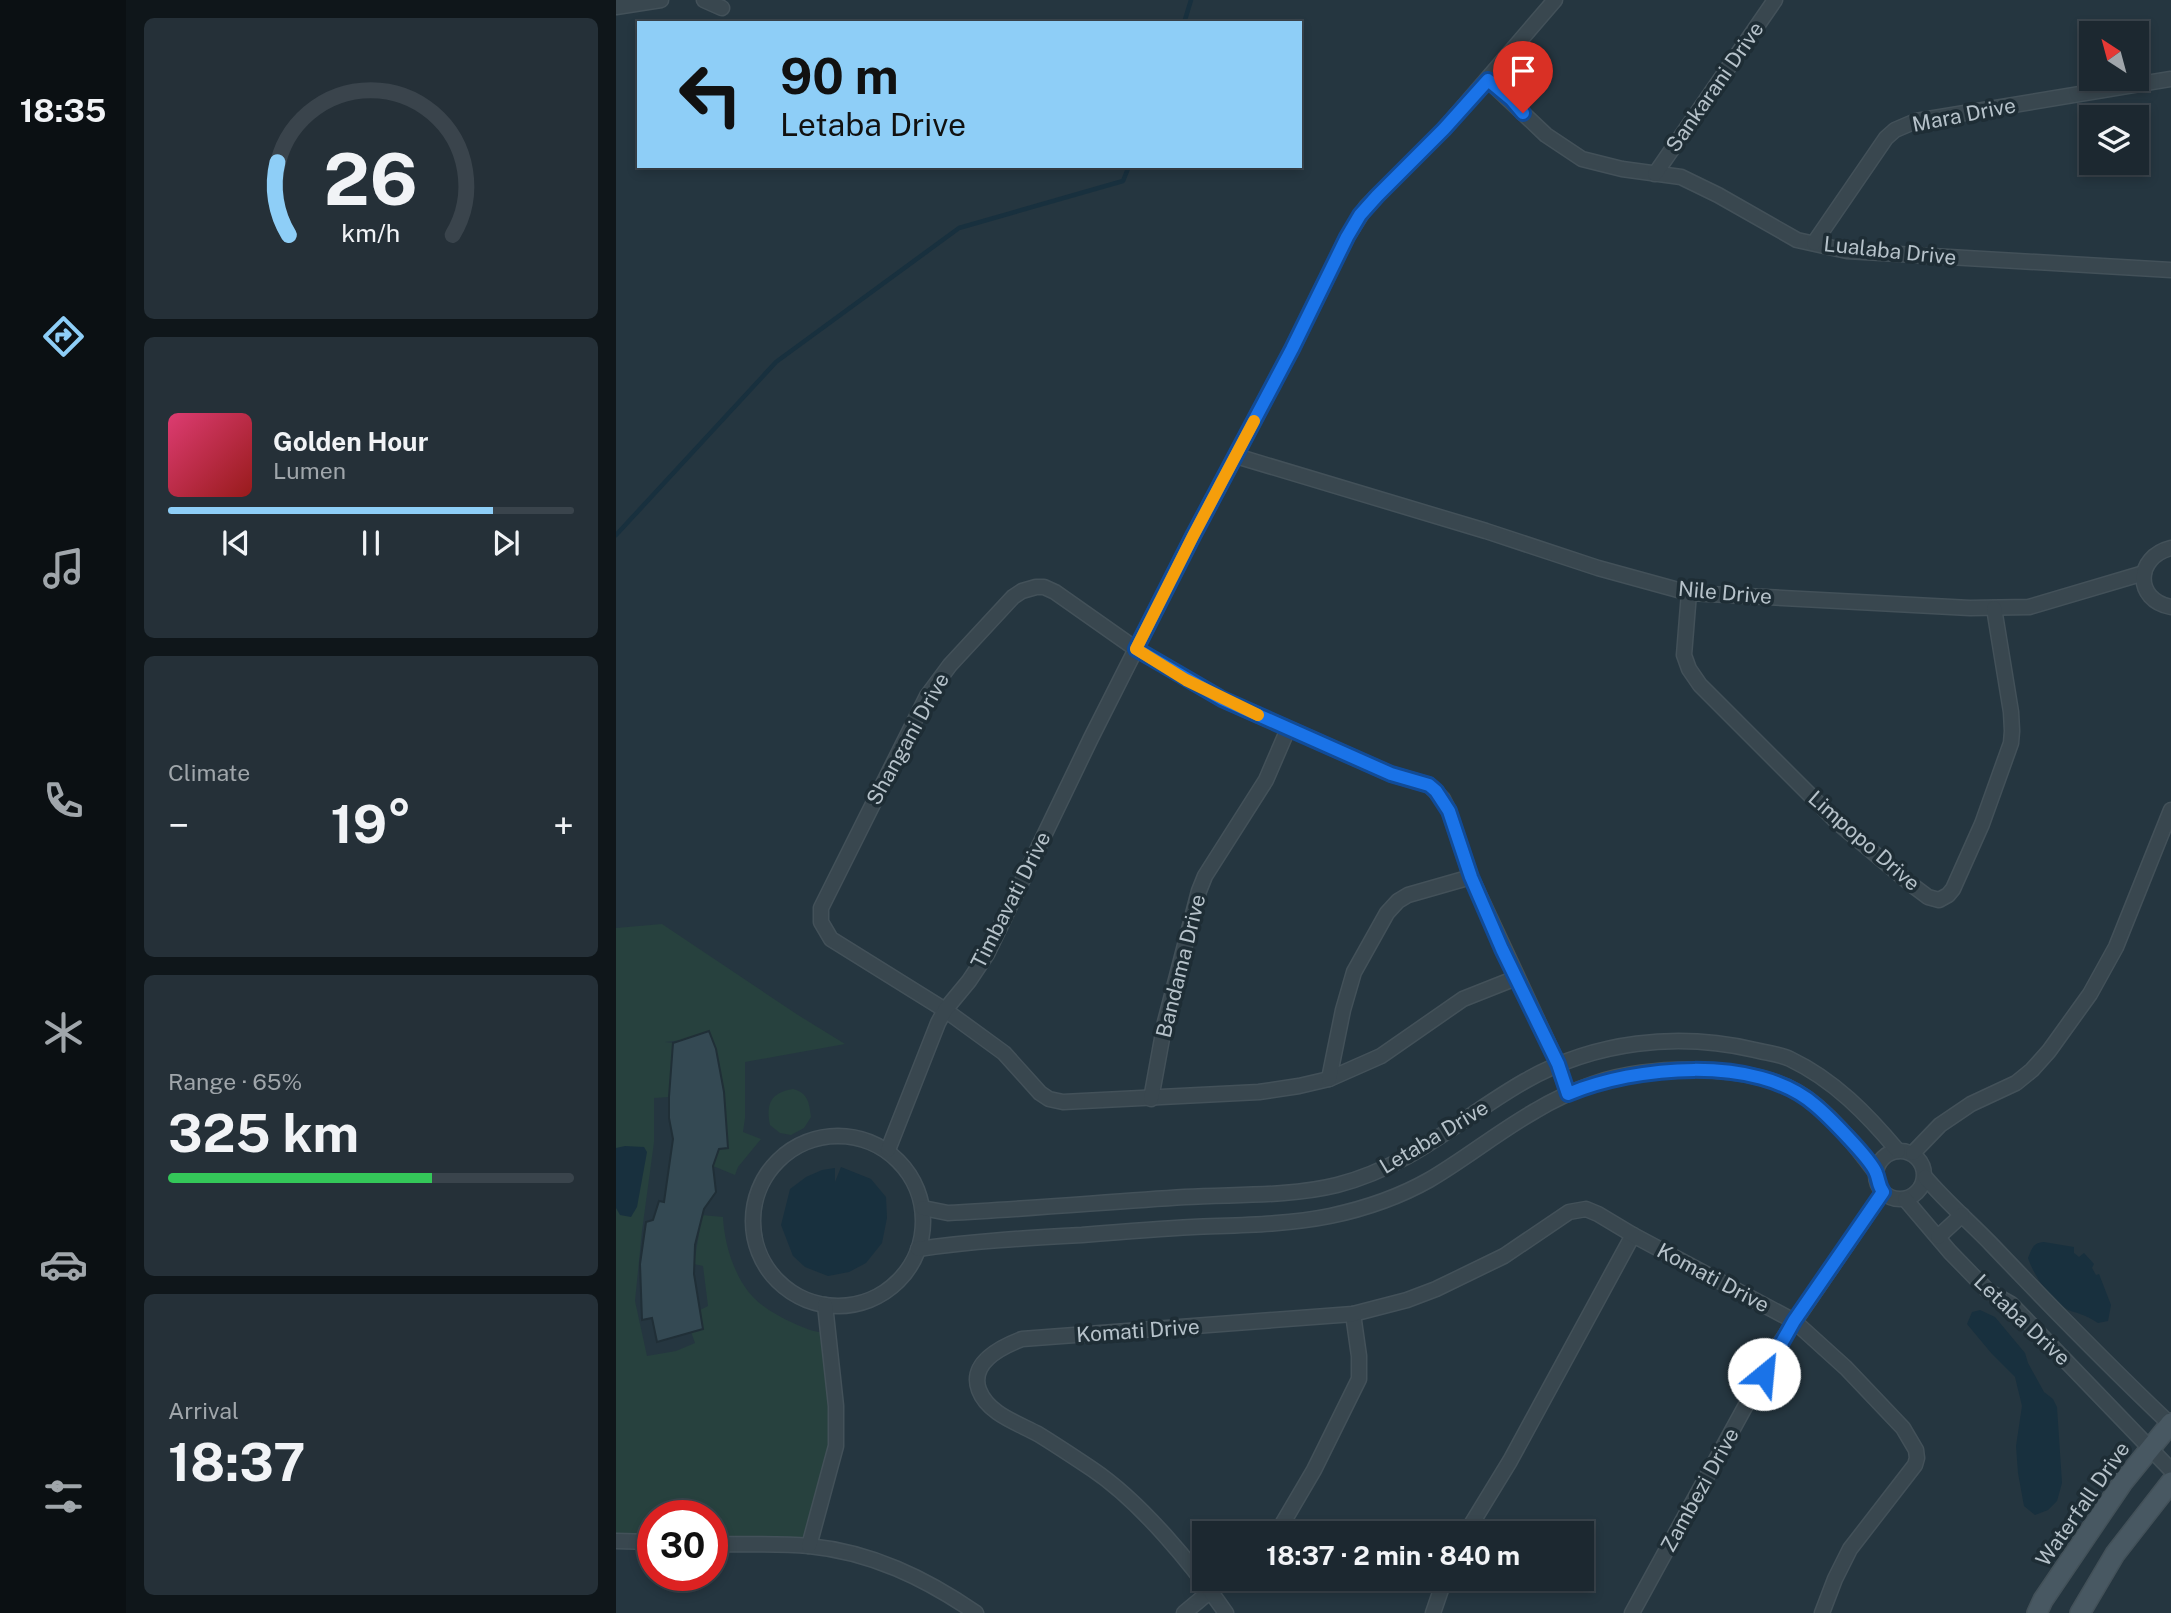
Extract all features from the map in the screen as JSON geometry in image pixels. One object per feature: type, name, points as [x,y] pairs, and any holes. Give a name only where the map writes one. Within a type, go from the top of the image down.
[{"type":"main road","name":"Waterfall Drive","points":[[2037,1613],[2043,1600],[2123,1482],[2171,1424]]},
{"type":"main road","points":[[2080,1613],[2115,1554],[2171,1482]]},
{"type":"street","points":[[616,7],[661,0]]},
{"type":"street","points":[[704,0],[722,8]]},
{"type":"street","name":"Timbavati Drive","points":[[888,1150],[945,1010],[987,954],[1091,738],[1347,237],[1360,215],[1444,129],[1555,0]]},
{"type":"street","name":"Sankarani Drive","points":[[1655,174],[1775,0]]},
{"type":"street","name":"Mara Drive","points":[[1814,243],[1886,138],[1908,124],[2171,79]]},
{"type":"street","name":"Lualaba Drive","points":[[1488,80],[1546,135],[1582,159],[1622,169],[1681,177],[1790,237],[1847,251],[2171,270]]},
{"type":"street","name":"Nile Drive","points":[[1237,456],[1486,531],[1598,568],[1689,593],[1994,608],[2029,607],[2144,573]]},
{"type":"street","points":[[2171,548],[2161,550],[2153,556],[2144,573],[2147,592],[2171,612]]},
{"type":"street","name":"Shangani Drive","points":[[1516,978],[1450,1006],[1381,1056],[1329,1079],[1259,1091],[1072,1102],[1049,1098],[1040,1093],[1004,1053],[945,1010],[831,939],[825,931],[821,908],[939,677],[1003,606],[1022,591],[1044,587],[1136,649],[1222,699],[1391,774],[1429,785],[1443,799],[1449,811],[1471,877],[1558,1064],[1568,1094]]},
{"type":"street","name":"Limpopo Drive","points":[[1689,593],[1684,656],[1700,685],[1838,823],[1912,885],[1928,897],[1940,900],[1953,889],[1982,824],[2011,743],[2011,712],[1994,608]]},
{"type":"street","name":"Bandama Drive","points":[[1151,1099],[1165,1022],[1199,891],[1211,866],[1266,780],[1289,729]]},
{"type":"street","points":[[1913,1153],[1940,1125],[1971,1104],[2016,1083],[2049,1051],[2090,994],[2116,947],[2171,810]]},
{"type":"street","points":[[1329,1079],[1354,972],[1387,913],[1408,895],[1471,877]]},
{"type":"street","name":"Letaba Drive","points":[[923,1208],[948,1213],[1308,1191],[1340,1184],[1396,1164],[1442,1137],[1525,1081],[1558,1064],[1595,1050],[1671,1040],[1733,1045],[1788,1058],[1821,1076],[1847,1097],[1874,1122],[1898,1151]]},
{"type":"street","name":"Letaba Drive","points":[[919,1250],[1024,1237],[1260,1223],[1343,1213],[1370,1206],[1423,1183],[1535,1110],[1568,1094],[1614,1078],[1663,1072],[1740,1072],[1769,1079],[1800,1094],[1815,1105],[1862,1154],[1876,1173]]},
{"type":"street","points":[[829,1135],[860,1138],[888,1150],[911,1176],[923,1208],[919,1250],[910,1267],[882,1294],[864,1302],[845,1306],[825,1305],[796,1295],[773,1276],[757,1249],[753,1219],[759,1189],[775,1163],[800,1144],[829,1135]]},
{"type":"street","points":[[1898,1151],[1913,1153],[1924,1167],[1925,1177],[1919,1191],[1905,1199],[1897,1199],[1883,1192],[1876,1173],[1881,1160],[1898,1151]]},
{"type":"street","name":"Letaba Drive","points":[[1925,1177],[2047,1303],[2171,1424]]},
{"type":"street","name":"Zambezi Drive","points":[[1632,1613],[1780,1343],[1883,1192]]},
{"type":"street","name":"Letaba Drive","points":[[1905,1199],[1988,1291],[2011,1304],[2171,1470]]},
{"type":"street","name":"Komati Drive","points":[[1192,1569],[1150,1520],[1094,1470],[991,1407],[979,1391],[977,1379],[988,1357],[1004,1346],[1022,1339],[1353,1314],[1407,1300],[1436,1289],[1504,1255],[1560,1216],[1586,1209],[1794,1321],[1846,1368],[1903,1428],[1916,1450],[1917,1458],[1908,1475],[1850,1549],[1822,1613]]},
{"type":"street","points":[[1938,1237],[1962,1215]]},
{"type":"street","name":"Komati Drive","points":[[1473,1521],[1510,1461],[1633,1235]]},
{"type":"street","points":[[2028,1322],[2047,1303]]},
{"type":"street","points":[[809,1546],[835,1446],[837,1421],[825,1305]]},
{"type":"street","points":[[1284,1521],[1314,1470],[1359,1378],[1353,1314]]},
{"type":"street","points":[[616,1541],[637,1542]]},
{"type":"street","points":[[728,1544],[809,1546],[860,1555],[922,1579],[976,1613]]},
{"type":"street","points":[[1184,1613],[1211,1591]]},
{"type":"street","name":"Komati Drive","points":[[1211,1591],[1226,1613]]},
{"type":"street","points":[[1433,1613],[1441,1591]]},
{"type":"green space","points":[[662,924],[845,1044],[745,1062],[743,1132],[761,1139],[738,1167],[735,1175],[713,1166],[719,1149],[727,1147],[723,1085],[712,1037],[665,1042],[673,1043],[669,1097],[654,1098],[654,1142],[635,1301],[647,1356],[676,1351],[695,1343],[691,1332],[703,1329],[700,1310],[708,1306],[703,1266],[694,1264],[702,1215],[723,1217],[732,1260],[741,1281],[754,1298],[786,1320],[827,1333],[837,1421],[809,1546],[728,1544],[728,1500],[637,1500],[637,1543],[616,1542],[616,928]]},
{"type":"green space","points":[[793,1089],[807,1099],[811,1117],[804,1128],[791,1135],[780,1133],[770,1125],[769,1105],[779,1093]]},
{"type":"water","points":[[644,1147],[647,1152],[637,1207],[631,1217],[620,1215],[616,1208],[616,1148]]},
{"type":"water","points":[[841,1167],[871,1179],[886,1197],[887,1218],[882,1243],[866,1263],[849,1272],[828,1276],[805,1267],[793,1256],[781,1225],[790,1189],[806,1177],[835,1168],[835,1182]]},
{"type":"water","points":[[2044,1242],[2074,1247],[2074,1253],[2079,1257],[2084,1253],[2094,1264],[2092,1268],[2096,1275],[2099,1274],[2111,1305],[2108,1321],[2098,1323],[2067,1309],[2046,1290],[2028,1258],[2033,1247]]},
{"type":"water","points":[[1980,1310],[1995,1317],[2025,1353],[2044,1392],[2053,1399],[2057,1407],[2062,1483],[2057,1501],[2048,1510],[2035,1515],[2024,1506],[2018,1473],[2016,1446],[2022,1406],[2015,1377],[1967,1324],[1972,1312]]},
{"type":"building","points":[[709,1031],[716,1049],[724,1092],[728,1148],[719,1149],[713,1166],[716,1192],[704,1209],[695,1245],[694,1274],[703,1329],[657,1342],[652,1318],[642,1320],[640,1264],[646,1222],[653,1220],[659,1201],[664,1202],[673,1139],[669,1097],[673,1043]]},
{"type":"waterway","points":[[1185,21],[1191,0]]},
{"type":"waterway","points":[[616,535],[776,362],[959,228],[1123,181],[1128,168]]},
{"type":"slow traffic","points":[[1254,421],[1136,649],[1186,680],[1258,715]]},
{"type":"route","points":[[1523,113],[1488,80],[1416,158],[1366,206],[1347,237],[1136,649],[1161,666],[1222,699],[1391,774],[1429,785],[1436,791],[1449,811],[1471,877],[1502,949],[1558,1064],[1568,1094],[1593,1084],[1635,1074],[1740,1072],[1769,1079],[1800,1094],[1832,1121],[1862,1154],[1876,1173],[1883,1192],[1794,1321],[1764,1374]]}]
